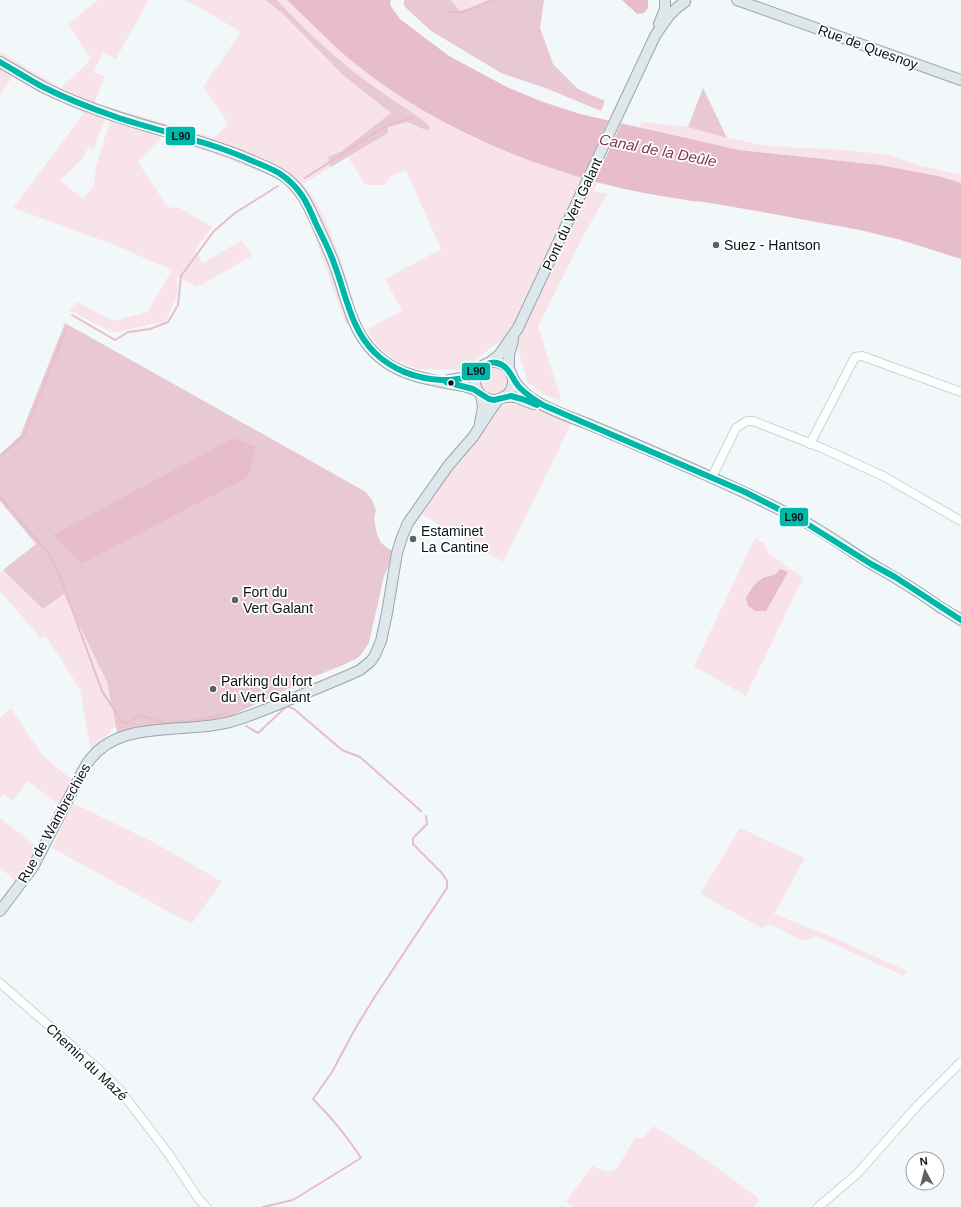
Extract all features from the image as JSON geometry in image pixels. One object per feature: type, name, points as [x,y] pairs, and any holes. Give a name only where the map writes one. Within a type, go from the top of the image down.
[{"type":"main road","points":[[655,36],[665,8],[665,0]]},
{"type":"main road","points":[[671,0],[677,2],[687,1]]},
{"type":"main road","name":"Rue de Quesnoy","points":[[737,0],[961,80]]},
{"type":"main road","name":"Pont du Vert Galant","points":[[518,328],[655,36],[672,12],[678,6],[687,1]]},
{"type":"main road","points":[[0,62],[43,87],[68,98],[117,117],[181,135],[230,152],[272,169],[285,177],[298,190],[312,214],[331,254],[354,322],[367,344],[378,356],[397,370],[417,377],[468,387],[488,399],[515,397],[560,413]]},
{"type":"main road","points":[[438,380],[453,380],[471,375],[499,355],[518,328]]},
{"type":"main road","points":[[501,398],[509,391],[511,387],[509,355],[518,328]]},
{"type":"main road","points":[[490,362],[500,363],[510,373],[519,387],[543,406],[712,477],[804,522],[871,564],[906,591],[942,608],[961,620]]},
{"type":"main road","points":[[476,432],[480,422],[482,410],[480,393],[475,384],[478,370]]},
{"type":"main road","name":"Rue de Wambrechies","points":[[0,911],[35,863],[86,765],[94,754],[104,745],[121,736],[136,733],[211,726],[231,722],[349,675],[364,667],[373,658],[383,636],[398,553],[402,537],[408,523],[448,466],[501,398]]},
{"type":"main road","points":[[636,445],[667,464],[733,493],[769,505]]},
{"type":"street","points":[[810,444],[855,357],[862,356],[961,392]]},
{"type":"street","points":[[712,477],[736,428],[743,422],[753,421],[883,476],[961,521]]},
{"type":"street","name":"Chemin du Mazé","points":[[0,983],[95,1066],[119,1089],[145,1122],[206,1207]]},
{"type":"street","points":[[818,1207],[857,1174],[914,1109],[961,1062]]},
{"type":"shaded area","points":[[98,0],[149,0],[116,59],[103,52],[94,72],[105,77],[95,101],[111,108],[213,138],[227,126],[224,116],[203,87],[241,32],[185,0],[265,0],[281,12],[343,75],[392,113],[342,151],[329,157],[331,167],[303,184],[318,206],[332,235],[346,276],[357,317],[346,325],[310,224],[299,202],[282,181],[221,156],[163,136],[139,160],[140,165],[165,203],[170,208],[178,207],[212,227],[195,250],[203,263],[242,240],[252,256],[197,287],[177,276],[178,292],[166,321],[113,333],[69,310],[77,302],[113,321],[147,312],[172,270],[112,244],[13,208],[84,113],[41,94],[12,77],[0,95],[0,52],[61,88],[91,59],[68,24]],"holes":[[[105,119],[110,121],[96,167],[94,185],[83,199],[60,181],[81,160],[89,147],[94,148]]]},
{"type":"shaded area","points":[[265,0],[277,0],[299,23],[347,66],[430,126],[428,131],[407,122],[388,127],[388,133],[331,167],[328,157],[342,151],[391,113],[343,75],[281,12]]},
{"type":"shaded area","points":[[277,0],[287,0],[339,50],[355,63],[388,88],[426,112],[474,138],[570,175],[597,182],[594,191],[607,194],[581,240],[538,326],[562,402],[544,394],[528,383],[518,351],[499,342],[466,367],[459,370],[417,369],[393,359],[380,348],[366,330],[402,311],[385,279],[441,249],[406,170],[389,177],[384,185],[365,185],[348,157],[388,133],[388,127],[406,122],[428,131],[430,126],[347,66],[299,23]]},
{"type":"shaded area","points":[[404,0],[451,0],[460,11],[493,0],[544,0],[540,28],[553,64],[578,89],[605,101],[601,111],[548,89],[501,73],[431,31],[404,6]]},
{"type":"shaded area","points":[[451,0],[493,0],[460,11]]},
{"type":"shaded area","points":[[703,88],[727,138],[688,127]]},
{"type":"shaded area","points":[[642,122],[688,127],[727,138],[768,146],[846,150],[890,155],[917,165],[961,175],[961,183],[938,176],[880,165],[739,150],[639,128]]},
{"type":"shaded area","points":[[65,323],[366,492],[372,500],[376,510],[374,519],[377,534],[381,543],[392,551],[388,568],[384,576],[369,643],[360,656],[343,665],[313,677],[297,681],[292,687],[222,720],[117,733],[107,682],[64,594],[43,609],[3,570],[36,544],[0,501],[0,454],[20,436]]},
{"type":"shaded area","points":[[493,365],[504,369],[508,380],[504,391],[493,395],[482,391],[478,380],[482,369]]},
{"type":"shaded area","points":[[520,401],[572,422],[503,562],[421,514],[450,473],[475,445],[492,414],[506,404],[517,405]]},
{"type":"shaded area","points":[[755,538],[764,543],[767,552],[803,578],[746,696],[694,666]]},
{"type":"shaded area","points":[[3,570],[43,609],[64,594],[107,682],[115,727],[91,752],[80,689],[45,635],[41,639],[0,591],[0,573]]},
{"type":"shaded area","points":[[11,708],[42,755],[72,780],[60,806],[28,781],[13,800],[3,795],[0,798],[0,718]]},
{"type":"shaded area","points":[[73,803],[155,843],[222,882],[192,923],[180,918],[52,848]]},
{"type":"shaded area","points":[[0,818],[40,849],[17,883],[0,867]]},
{"type":"shaded area","points":[[740,828],[805,858],[774,914],[832,937],[907,971],[904,976],[816,936],[803,941],[770,924],[762,928],[700,894]]},
{"type":"shaded area","points":[[654,1126],[707,1160],[759,1199],[754,1207],[573,1207],[566,1201],[592,1166],[608,1172],[614,1170],[617,1168],[635,1138],[643,1138]]},
{"type":"water","name":"Canal de la Deûle","points":[[287,0],[391,0],[390,5],[400,19],[449,56],[507,87],[543,102],[580,114],[739,150],[880,165],[938,176],[961,183],[961,259],[901,240],[860,230],[669,197],[600,183],[530,161],[462,131],[429,114],[398,95],[368,74],[340,51]]},
{"type":"water","points":[[622,0],[648,0],[648,8],[644,13],[637,14]]},
{"type":"water","points":[[233,438],[256,447],[248,477],[81,564],[53,535]]},
{"type":"water","points":[[780,569],[788,572],[766,611],[755,611],[748,606],[746,598],[755,584],[763,578],[774,575]]},
{"type":"pier","points":[[609,119],[622,122],[594,183],[581,180]]},
{"type":"waterway","points":[[448,12],[463,12],[492,0]]},
{"type":"waterway","points":[[305,178],[384,127],[413,117]]},
{"type":"waterway","points":[[72,315],[115,340],[128,332],[150,329],[168,322],[178,305],[181,276],[214,231],[235,213],[278,186]]},
{"type":"waterway","points":[[0,457],[24,435],[67,327]]},
{"type":"waterway","points":[[0,497],[49,554],[58,571],[102,691],[123,723],[127,723],[140,715],[165,723],[203,719],[226,713]]},
{"type":"waterway","points":[[246,726],[258,733],[287,706],[294,709],[342,750],[360,757],[421,811]]},
{"type":"waterway","points":[[263,1207],[293,1200],[361,1158],[338,1127],[313,1099],[332,1072],[355,1029],[374,998],[447,888],[447,881],[442,873],[413,844],[413,838],[427,824],[426,816]]},
{"type":"transit line","name":"L90","points":[[0,62],[43,87],[80,104],[135,123],[218,147],[269,168],[286,178],[298,189],[331,255],[354,322],[360,333],[374,352],[397,369],[423,378],[442,380],[466,377],[489,363],[497,363],[508,370],[520,388],[543,405],[745,492],[804,522],[871,564],[895,577],[961,620]]},
{"type":"transit line","name":"L90","points":[[446,382],[473,389],[489,399],[494,400],[511,396],[537,405]]},
{"type":"place","name":"Suez - Hantson","points":[[716,245]]},
{"type":"place","name":"Estaminet La Cantine","points":[[413,539]]},
{"type":"place","name":"Fort du Vert Galant","points":[[235,600]]},
{"type":"place","name":"Parking du fort du Vert Galant","points":[[213,689]]}]
